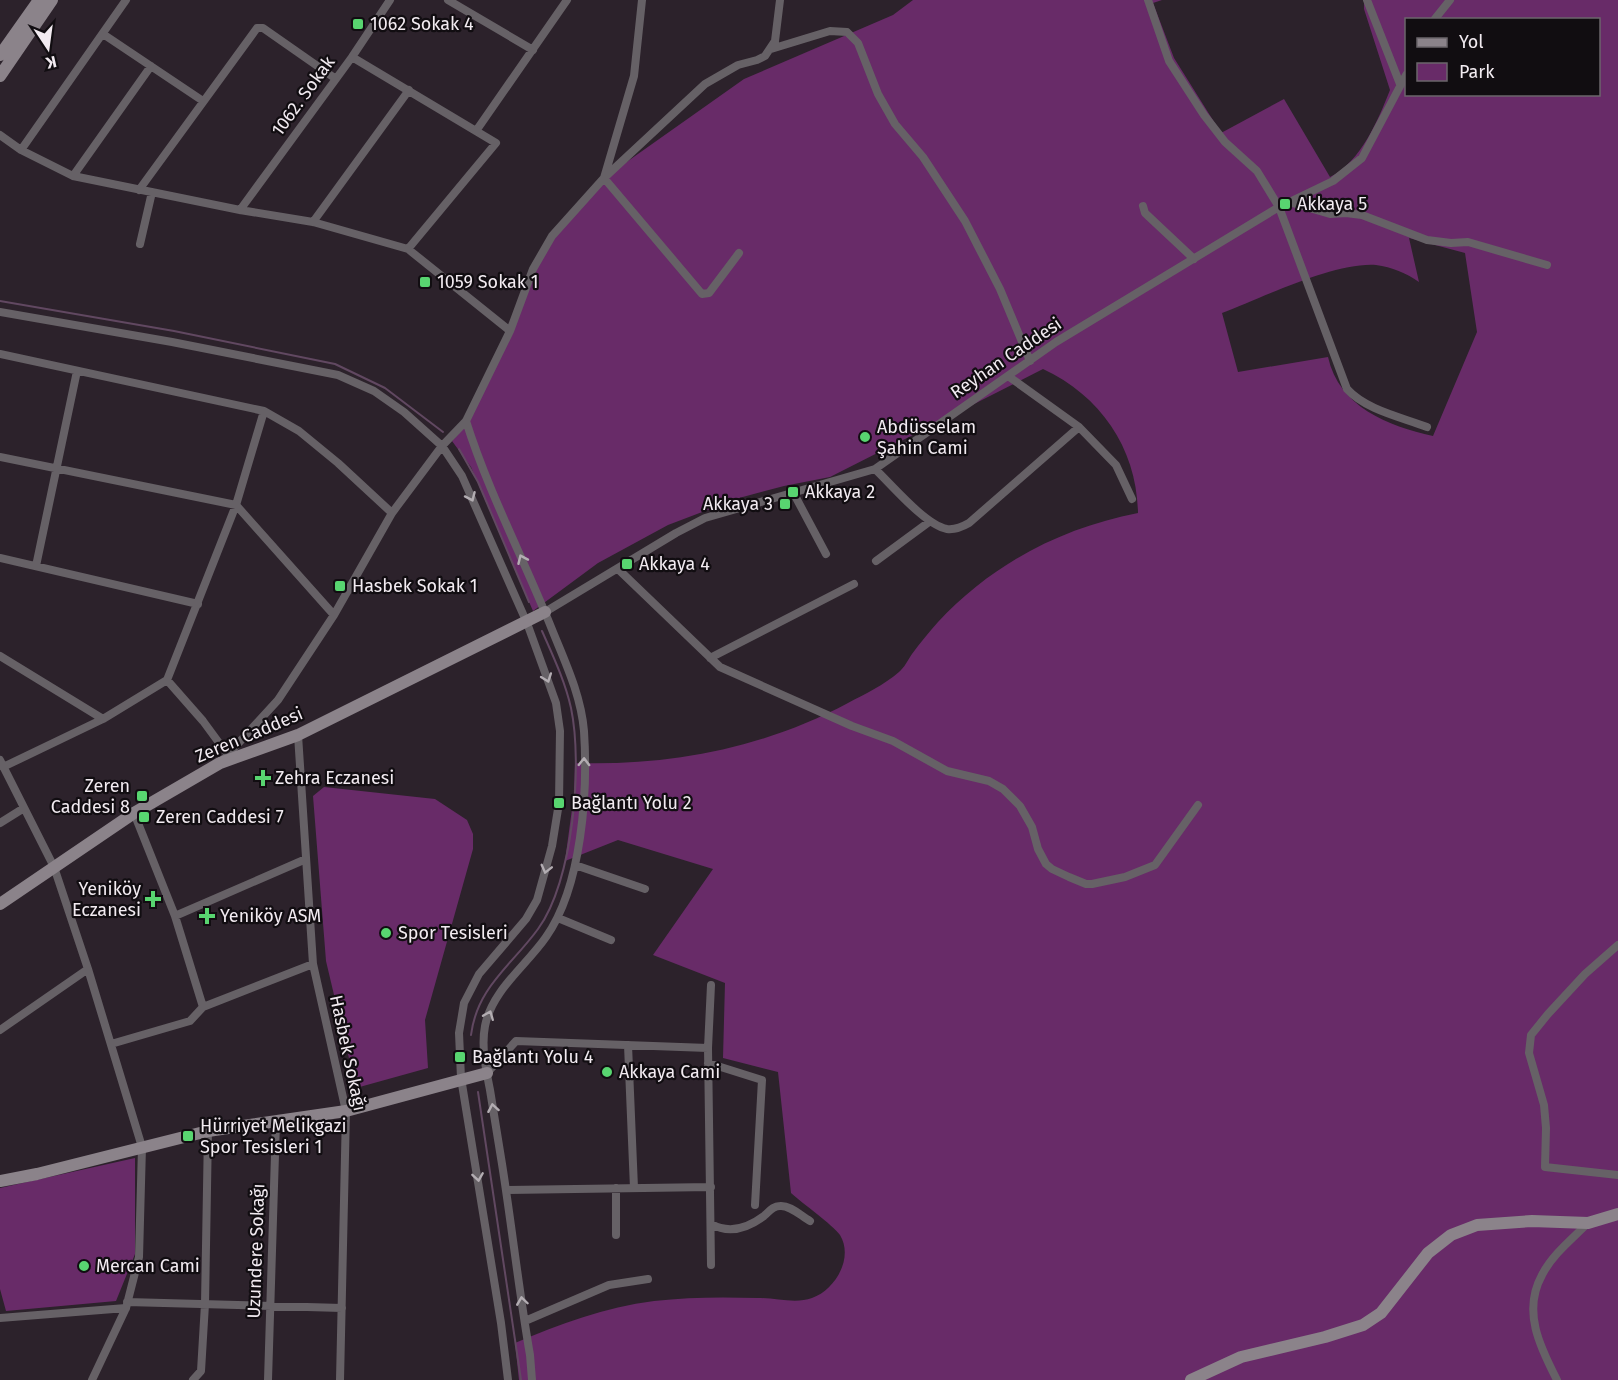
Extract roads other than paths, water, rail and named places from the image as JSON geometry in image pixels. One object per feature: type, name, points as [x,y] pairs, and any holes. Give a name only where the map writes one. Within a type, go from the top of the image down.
[{"type":"street","points":[[0,55],[39,0]]},
{"type":"street","points":[[0,76],[52,0]]},
{"type":"street","points":[[21,150],[126,0]]},
{"type":"street","name":"1062. Sokak","points":[[240,210],[352,57],[390,0]]},
{"type":"street","points":[[448,0],[533,50]]},
{"type":"street","points":[[476,131],[567,0]]},
{"type":"street","points":[[604,178],[634,76],[642,0]]},
{"type":"street","points":[[167,680],[203,721],[224,759],[278,700],[334,615],[392,513],[442,446],[466,421],[510,331],[532,269],[552,236],[604,178],[705,84],[738,65],[758,60],[771,49],[775,41],[780,0]]},
{"type":"street","points":[[1148,0],[1168,61],[1225,142],[1257,171],[1284,204],[1347,389],[1365,404],[1427,427]]},
{"type":"street","points":[[1367,0],[1400,84]]},
{"type":"street","points":[[1436,18],[1450,0]]},
{"type":"street","points":[[139,190],[259,27],[336,79]]},
{"type":"street","points":[[771,49],[830,31],[839,30],[853,37],[867,62],[878,94],[895,124],[922,157],[964,220],[1000,289],[1030,361]]},
{"type":"street","points":[[103,34],[203,101]]},
{"type":"street","points":[[352,57],[496,143],[408,249]]},
{"type":"street","points":[[73,176],[151,66]]},
{"type":"street","name":"Reyhan Caddesi","points":[[545,612],[675,533],[705,518],[875,469],[1056,342],[1284,204],[1333,181],[1362,158],[1405,78]]},
{"type":"street","points":[[314,222],[409,90]]},
{"type":"street","points":[[0,135],[21,150],[73,176],[240,210],[314,222],[408,249],[510,331]]},
{"type":"street","points":[[604,178],[702,294],[709,293],[739,253]]},
{"type":"street","points":[[140,244],[152,192]]},
{"type":"street","points":[[1284,204],[1330,214],[1362,215],[1427,240],[1451,243],[1468,242],[1547,265]]},
{"type":"street","points":[[1143,206],[1145,213],[1194,260]]},
{"type":"street","points":[[0,312],[172,342],[338,375],[374,391],[405,412],[442,446],[462,476],[526,623],[556,703],[560,731],[559,803],[552,846],[537,900],[526,919],[479,974],[464,1003],[459,1033],[461,1078],[501,1323],[508,1380]]},
{"type":"street","points":[[0,354],[264,411],[299,431],[392,513]]},
{"type":"street","points":[[36,566],[77,371]]},
{"type":"street","points":[[1008,376],[1079,428],[1116,465],[1132,499]]},
{"type":"street","points":[[92,1380],[127,1305],[140,1257],[142,1146],[54,867],[2,764],[103,720],[167,680],[236,505],[264,411]]},
{"type":"street","points":[[466,421],[488,483],[573,681],[583,721],[583,794],[575,865],[567,898],[558,918],[539,947],[504,987],[490,1012],[484,1034],[487,1072],[532,1380]]},
{"type":"street","points":[[875,469],[929,522],[945,529],[953,529],[969,523],[1079,428]]},
{"type":"street","points":[[0,457],[236,505],[334,615]]},
{"type":"street","points":[[793,492],[826,554]]},
{"type":"street","points":[[876,561],[929,522]]},
{"type":"street","points":[[0,558],[198,604]]},
{"type":"street","points":[[618,569],[720,667],[852,726],[893,741],[947,771],[989,781],[1003,789],[1020,806],[1032,827],[1038,849],[1046,864],[1086,884],[1125,877],[1155,866],[1198,804]]},
{"type":"street","points":[[710,658],[854,584]]},
{"type":"street","name":"Zeren Caddesi","points":[[0,904],[134,813],[224,759],[298,735],[545,612]]},
{"type":"street","points":[[0,656],[103,720]]},
{"type":"street","name":"Hasbek Sokağı","points":[[298,735],[313,964],[346,1111],[340,1380]]},
{"type":"street","points":[[0,823],[24,808]]},
{"type":"street","points":[[134,813],[175,916],[203,1007]]},
{"type":"street","points":[[175,916],[306,859]]},
{"type":"street","points":[[575,865],[645,889]]},
{"type":"street","points":[[558,918],[612,940]]},
{"type":"street","points":[[1618,945],[1585,974],[1548,1014],[1531,1035],[1529,1053],[1544,1105],[1545,1167],[1618,1175]]},
{"type":"street","points":[[111,1044],[190,1021],[203,1007],[313,964]]},
{"type":"street","points":[[0,1030],[88,969]]},
{"type":"street","points":[[711,985],[708,1048],[711,1265]]},
{"type":"street","points":[[0,1180],[37,1174],[208,1131],[346,1111],[487,1072],[516,1041],[708,1048]]},
{"type":"street","points":[[628,1045],[634,1188]]},
{"type":"street","points":[[708,1063],[762,1080],[754,1205]]},
{"type":"street","name":"Uzundere Sokağı","points":[[268,1380],[276,1122]]},
{"type":"street","points":[[193,1380],[201,1371],[205,1304],[208,1131]]},
{"type":"street","points":[[506,1190],[711,1187]]},
{"type":"street","points":[[616,1188],[616,1235]]},
{"type":"street","points":[[711,1224],[727,1230],[736,1230],[763,1217],[771,1209],[779,1206],[787,1207],[810,1221]]},
{"type":"street","points":[[1191,1380],[1241,1357],[1325,1337],[1362,1325],[1381,1313],[1428,1253],[1451,1234],[1477,1224],[1532,1221],[1588,1223],[1618,1214]]},
{"type":"street","points":[[1557,1380],[1542,1352],[1533,1323],[1534,1297],[1542,1275],[1556,1256],[1588,1223]]},
{"type":"street","points":[[525,1322],[609,1285],[648,1279]]},
{"type":"street","points":[[0,1318],[127,1305],[205,1304],[342,1308]]},
{"type":"waterway","points":[[0,301],[174,331],[335,364],[385,388],[443,432]]},
{"type":"waterway","points":[[459,449],[478,482],[529,602]]},
{"type":"waterway","points":[[471,1035],[480,1003],[488,990],[538,929],[550,908],[560,883],[567,853],[575,791],[574,732],[571,708],[565,688],[542,631]]},
{"type":"waterway","points":[[478,1092],[521,1380]]},
{"type":"place","name":"1062 Sokak 4","points":[[358,24]]},
{"type":"place","name":"Akkaya 5","points":[[1285,204]]},
{"type":"place","name":"1059 Sokak 1","points":[[425,282]]},
{"type":"place","name":"Abdüsselam Şahin Cami","points":[[865,437]]},
{"type":"place","name":"Akkaya 2","points":[[793,492]]},
{"type":"place","name":"Akkaya 3","points":[[785,504]]},
{"type":"place","name":"Akkaya 4","points":[[627,564]]},
{"type":"place","name":"Hasbek Sokak 1","points":[[340,586]]},
{"type":"place","name":"Zehra Eczanesi","points":[[263,778]]},
{"type":"place","name":"Zeren Caddesi 8","points":[[142,796]]},
{"type":"place","name":"Bağlantı Yolu 2","points":[[559,803]]},
{"type":"place","name":"Zeren Caddesi 7","points":[[144,817]]},
{"type":"place","name":"Yeniköy Eczanesi","points":[[153,899]]},
{"type":"place","name":"Yeniköy ASM","points":[[207,916]]},
{"type":"place","name":"Spor Tesisleri","points":[[386,933]]},
{"type":"place","name":"Bağlantı Yolu 4","points":[[460,1057]]},
{"type":"place","name":"Akkaya Cami","points":[[607,1072]]},
{"type":"place","name":"Hürriyet Melikgazi Spor Tesisleri 1","points":[[188,1136]]},
{"type":"place","name":"Mercan Cami","points":[[84,1266]]}]
